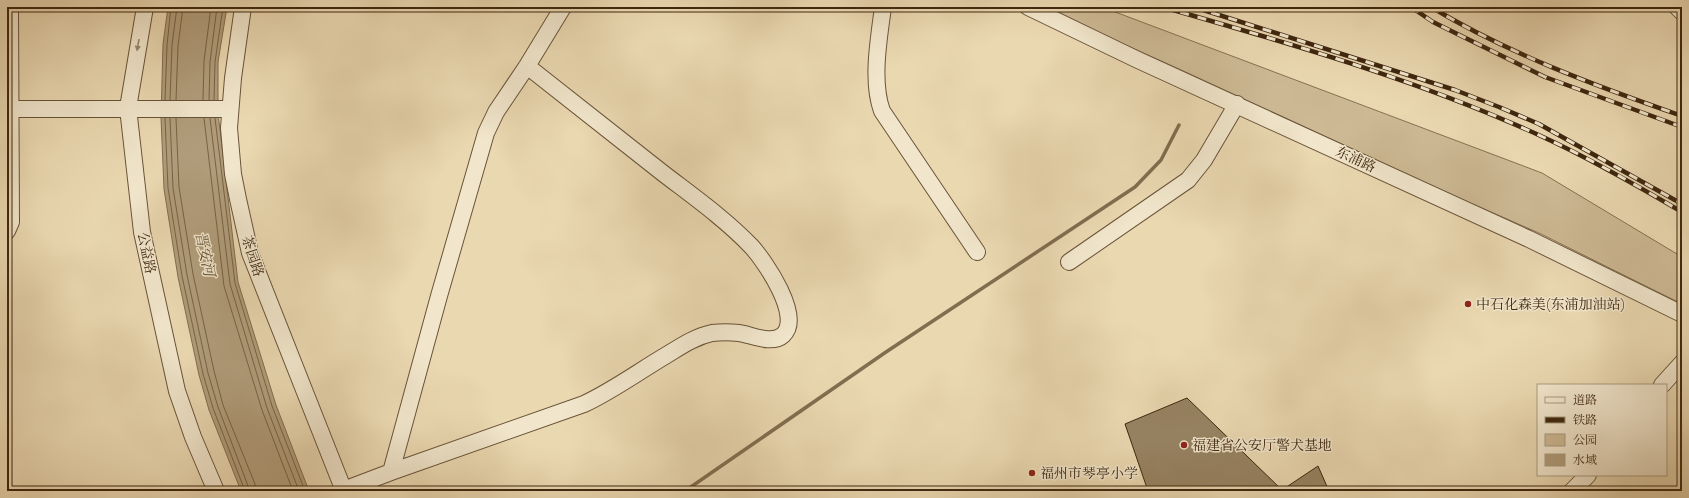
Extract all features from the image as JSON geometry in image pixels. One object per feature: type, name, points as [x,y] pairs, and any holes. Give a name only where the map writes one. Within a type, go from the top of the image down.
[{"type":"street","points":[[7,231],[11,222],[10,7]]},
{"type":"street","name":"公益路","points":[[145,7],[136,108],[145,246],[181,403],[193,437],[216,491]]},
{"type":"street","name":"茶园路","points":[[243,7],[230,109],[229,128],[233,174],[250,253],[343,491]]},
{"type":"street","points":[[391,472],[484,138],[496,112],[527,66],[563,7]]},
{"type":"street","points":[[883,7],[877,86],[879,103],[882,111],[977,252]]},
{"type":"street","name":"东浦路","points":[[1028,7],[1138,60],[1237,104],[1529,239],[1682,314]]},
{"type":"street","points":[[1677,7],[1682,12]]},
{"type":"street","points":[[343,491],[391,472],[584,404],[602,395],[682,345],[701,336],[731,332],[758,338],[776,339],[782,336],[788,327],[789,321],[787,308],[778,287],[760,257],[751,246],[717,215],[527,66]]},
{"type":"street","points":[[1069,262],[1188,180],[1204,160],[1237,104]]},
{"type":"street","points":[[11,109],[230,109]]},
{"type":"street","points":[[1663,384],[1682,363]]},
{"type":"street","points":[[1572,491],[1587,476]]},
{"type":"green space","points":[[1041,7],[1102,7],[1542,173],[1682,257],[1682,304],[1541,234],[1443,191]]},
{"type":"water","name":"晋安河","points":[[168,7],[227,7],[218,62],[218,113],[238,282],[276,405],[309,491],[241,491],[209,410],[199,375],[178,277],[164,189],[161,118],[163,44]]},
{"type":"building","name":"福建省公安厅警犬基地","points":[[1187,398],[1282,490],[1318,466],[1329,491],[1148,491],[1125,424]]},
{"type":"waterway","points":[[685,491],[886,352],[1135,187],[1161,160],[1179,125]]},
{"type":"railway","points":[[1163,7],[1356,65],[1451,98],[1561,145],[1682,212]]},
{"type":"railway","points":[[1194,7],[1455,90],[1499,107],[1539,124],[1682,204]]},
{"type":"railway","points":[[1411,7],[1433,22],[1545,77],[1682,127]]},
{"type":"railway","points":[[1431,7],[1491,40],[1554,68],[1585,81],[1682,116]]},
{"type":"place","name":"中石化森美(东浦加油站)","points":[[1468,304]]},
{"type":"place","name":"福建省公安厅警犬基地","points":[[1184,445]]},
{"type":"place","name":"福州市琴亭小学","points":[[1032,473]]}]
